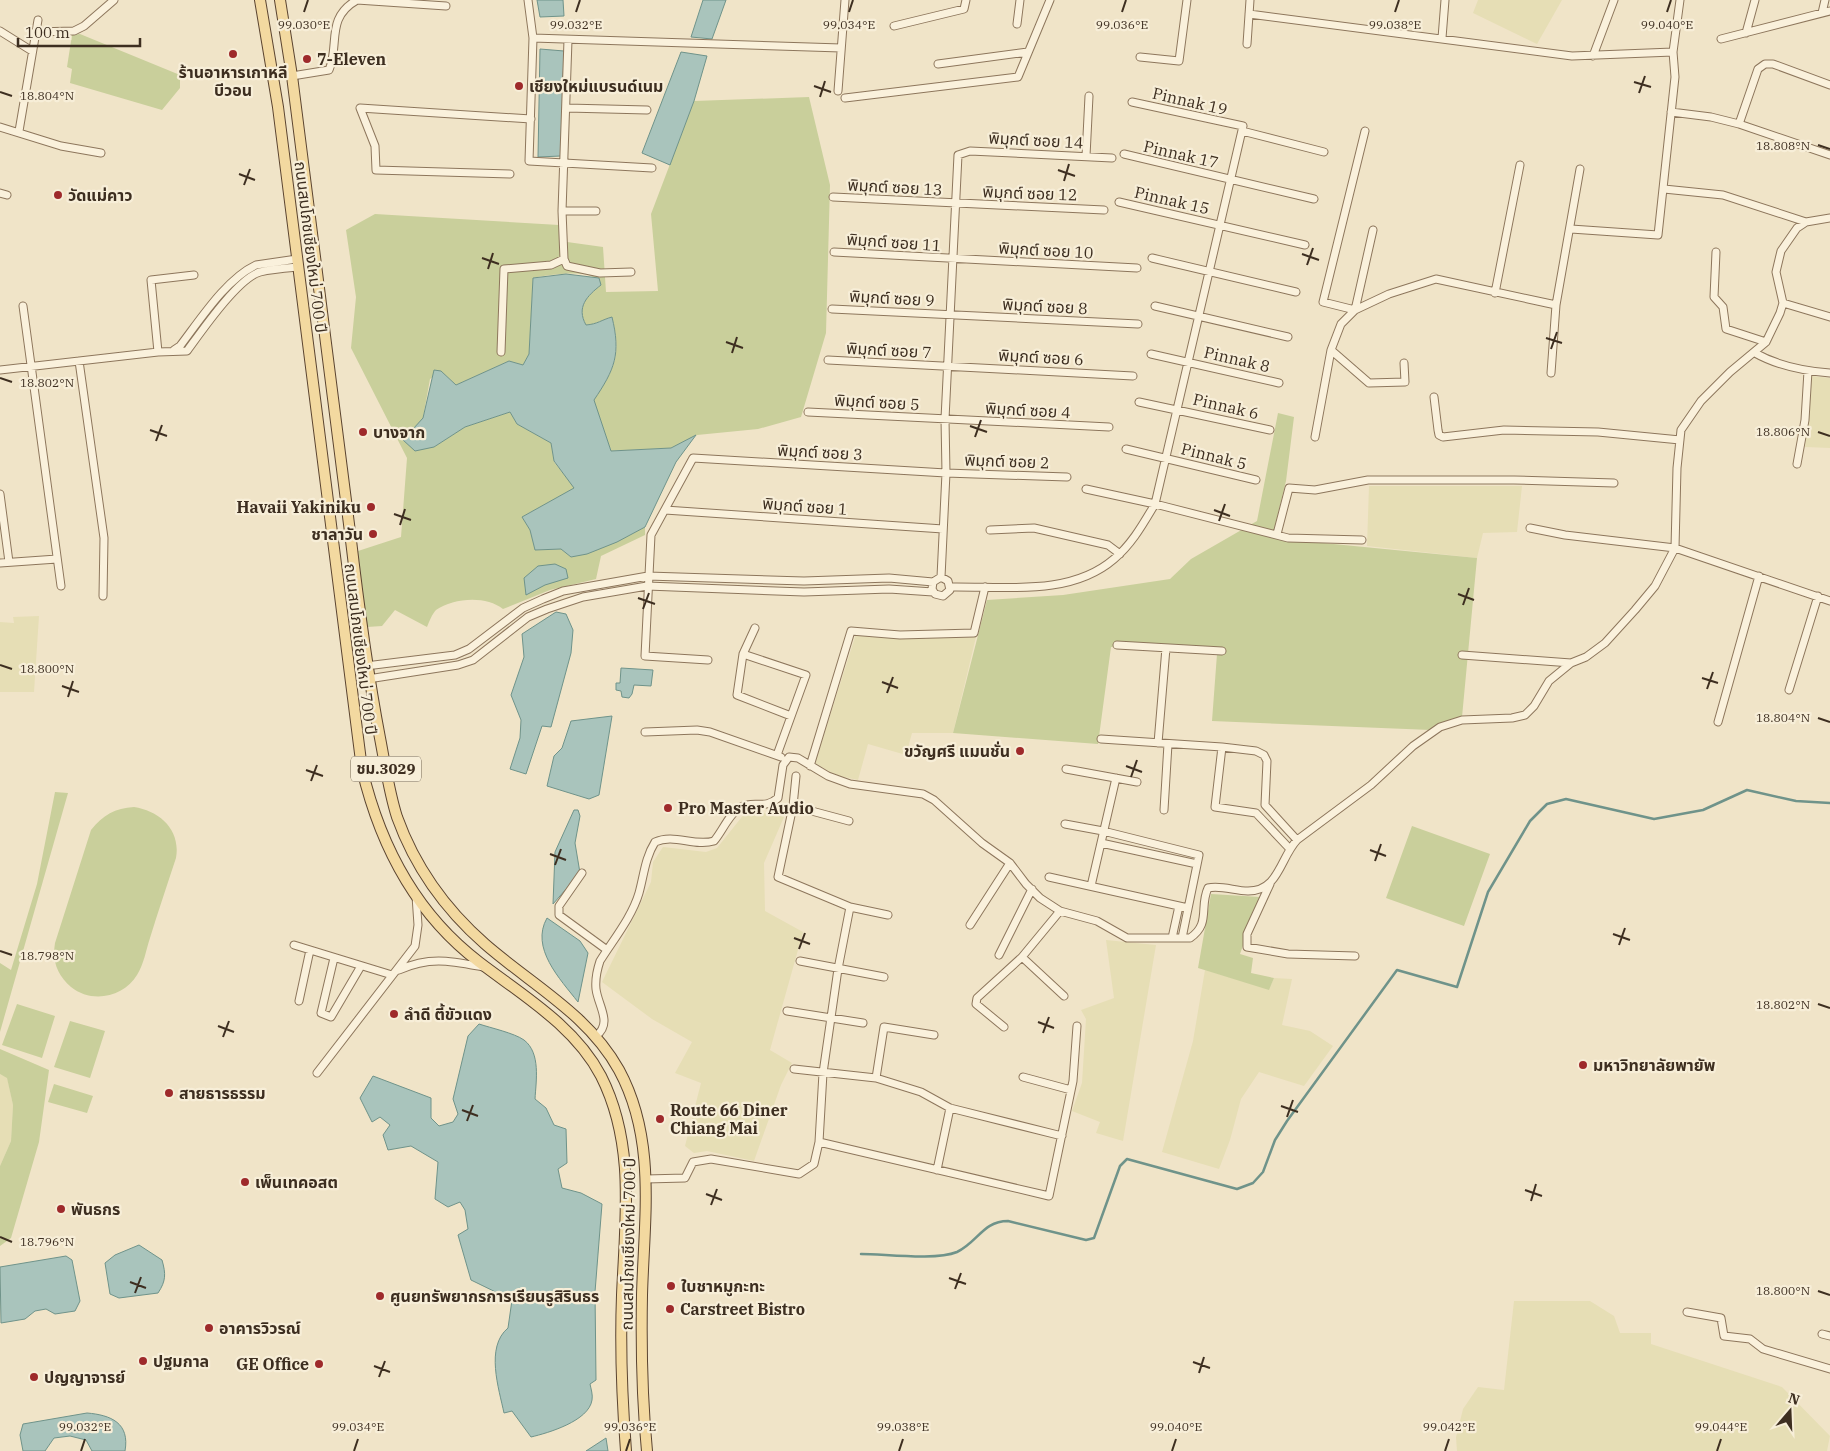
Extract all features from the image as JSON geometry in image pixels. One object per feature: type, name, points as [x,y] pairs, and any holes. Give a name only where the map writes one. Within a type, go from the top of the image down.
[{"type":"main road","name":"ถนนสมโภชเชียงใหม่ 700 ปี","points":[[260,0],[276,98],[298,263],[362,769],[379,829],[416,896],[456,942],[545,1011],[583,1050],[600,1075],[616,1113],[625,1160],[626,1226],[622,1295],[622,1364],[626,1451]]},
{"type":"main road","name":"ถนนสมโภชเชียงใหม่ 700 ปี","points":[[280,0],[292,76],[366,666],[396,814],[411,853],[427,879],[450,909],[485,944],[565,1006],[596,1036],[618,1069],[635,1106],[643,1142],[646,1179],[642,1364],[647,1451]]},
{"type":"street","points":[[36,32],[74,31],[84,26],[114,0]]},
{"type":"street","points":[[292,76],[329,70],[336,23],[352,3],[357,0],[446,6]]},
{"type":"street","points":[[528,0],[533,38],[530,161],[564,161],[652,168]]},
{"type":"street","points":[[838,91],[845,0]]},
{"type":"street","points":[[894,26],[964,9],[966,0]]},
{"type":"street","points":[[1017,24],[1020,0]]},
{"type":"street","points":[[844,98],[1018,77],[1050,0]]},
{"type":"street","points":[[1140,57],[1179,61],[1186,0]]},
{"type":"street","points":[[1247,44],[1250,0]]},
{"type":"street","points":[[1442,38],[1446,0]]},
{"type":"street","points":[[1593,56],[1614,0]]},
{"type":"street","points":[[1571,229],[1658,235],[1675,77],[1673,52],[1680,0]]},
{"type":"street","points":[[1746,33],[1755,0]]},
{"type":"street","points":[[1721,39],[1826,12],[1825,0]]},
{"type":"street","points":[[1250,14],[1572,56],[1673,52]]},
{"type":"street","points":[[19,131],[38,20]]},
{"type":"street","points":[[0,31],[32,51]]},
{"type":"street","points":[[533,38],[841,48]]},
{"type":"street","points":[[568,40],[562,211],[564,259],[567,266],[571,268],[600,273],[631,272]]},
{"type":"street","points":[[938,64],[1028,52]]},
{"type":"street","points":[[1739,124],[1758,69],[1765,64],[1773,64],[1830,85]]},
{"type":"street","points":[[1086,156],[1089,96]]},
{"type":"street","name":"Pinnak 19","points":[[1132,102],[1242,129],[1324,152]]},
{"type":"street","points":[[510,174],[376,170],[375,146],[360,108],[531,119]]},
{"type":"street","points":[[567,108],[647,110]]},
{"type":"street","points":[[1671,112],[1711,117],[1739,124],[1830,155]]},
{"type":"street","points":[[0,127],[19,131],[62,146],[101,153]]},
{"type":"street","points":[[950,587],[1042,586],[1060,584],[1097,571],[1120,554],[1140,530],[1155,504],[1242,129]]},
{"type":"street","points":[[1355,310],[1323,302],[1365,131]]},
{"type":"street","name":"พิมุกต์ ซอย 14","points":[[956,204],[958,155],[970,151],[1112,158]]},
{"type":"street","name":"Pinnak 17","points":[[1124,154],[1314,199]]},
{"type":"street","points":[[1495,293],[1520,165]]},
{"type":"street","points":[[1551,373],[1556,305],[1571,229],[1580,169]]},
{"type":"street","points":[[1664,189],[1723,195],[1806,222]]},
{"type":"street","name":"พิมุกต์ ซอย 13","points":[[833,197],[956,204]]},
{"type":"street","name":"Pinnak 15","points":[[1119,202],[1305,245]]},
{"type":"street","points":[[941,577],[946,472],[945,419],[956,204]]},
{"type":"street","name":"พิมุกต์ ซอย 12","points":[[956,204],[1104,210]]},
{"type":"street","points":[[562,211],[596,211]]},
{"type":"street","points":[[1355,956],[1288,954],[1247,947],[1248,934],[1270,884],[1276,876],[1289,848],[1296,840],[1372,785],[1413,746],[1440,727],[1462,720],[1512,718],[1524,715],[1534,706],[1549,681],[1570,664],[1605,644],[1655,586],[1675,548],[1677,468],[1681,430],[1701,401],[1730,372],[1766,342],[1783,303],[1776,272],[1781,251],[1797,228],[1806,222],[1830,218]]},
{"type":"street","points":[[1355,310],[1373,230]]},
{"type":"street","name":"พิมุกต์ ซอย 11","points":[[834,252],[953,259]]},
{"type":"street","points":[[1716,252],[1714,297],[1723,306],[1726,330],[1766,342]]},
{"type":"street","points":[[1152,258],[1296,292]]},
{"type":"street","points":[[501,352],[504,269],[551,265],[564,259]]},
{"type":"street","name":"พิมุกต์ ซอย 10","points":[[953,259],[1137,268]]},
{"type":"street","points":[[0,370],[174,350],[186,351],[227,299],[250,276],[259,272],[298,263]]},
{"type":"street","points":[[158,352],[151,280],[194,275]]},
{"type":"street","points":[[1315,437],[1331,350],[1341,324],[1355,310],[1389,294],[1436,279],[1556,305]]},
{"type":"street","points":[[1783,303],[1830,316]]},
{"type":"street","points":[[23,306],[61,586]]},
{"type":"street","points":[[1154,306],[1288,337]]},
{"type":"street","name":"พิมุกต์ ซอย 9","points":[[832,309],[950,315]]},
{"type":"street","name":"พิมุกต์ ซอย 8","points":[[950,315],[1138,324]]},
{"type":"street","points":[[1331,350],[1369,383],[1405,382],[1404,363]]},
{"type":"street","points":[[1755,353],[1769,362],[1808,371],[1830,373]]},
{"type":"street","name":"Pinnak 8","points":[[1151,354],[1279,383]]},
{"type":"street","name":"พิมุกต์ ซอย 7","points":[[828,360],[948,367]]},
{"type":"street","points":[[79,361],[104,538],[102,596]]},
{"type":"street","name":"พิมุกต์ ซอย 6","points":[[948,367],[1133,376]]},
{"type":"street","points":[[1797,464],[1805,420],[1808,371]]},
{"type":"street","points":[[1434,397],[1439,435],[1443,437],[1504,430],[1598,432],[1680,440]]},
{"type":"street","name":"Pinnak 6","points":[[1139,402],[1270,430]]},
{"type":"street","name":"พิมุกต์ ซอย 5","points":[[808,412],[945,419]]},
{"type":"street","name":"พิมุกต์ ซอย 4","points":[[945,419],[1109,428]]},
{"type":"street","name":"Pinnak 5","points":[[1126,449],[1256,480]]},
{"type":"street","name":"พิมุกต์ ซอย 3","points":[[665,510],[694,458],[946,472]]},
{"type":"street","name":"พิมุกต์ ซอย 2","points":[[946,472],[1067,477]]},
{"type":"street","points":[[1277,534],[1289,488],[1315,490],[1368,480],[1514,480],[1614,483]]},
{"type":"street","points":[[1086,489],[1155,504],[1288,538],[1362,540]]},
{"type":"street","points":[[0,494],[1,515],[9,562]]},
{"type":"street","points":[[665,510],[651,535],[645,656],[708,660]]},
{"type":"street","name":"พิมุกต์ ซอย 1","points":[[665,510],[943,529]]},
{"type":"street","points":[[990,530],[1034,528],[1108,545],[1120,554]]},
{"type":"street","points":[[1530,528],[1565,535],[1675,548],[1830,600]]},
{"type":"street","points":[[0,563],[58,559]]},
{"type":"street","points":[[366,666],[455,655],[469,649],[523,608],[563,591],[648,576],[804,581],[889,578],[933,582],[941,577]]},
{"type":"street","points":[[1718,722],[1759,576]]},
{"type":"street","points":[[368,678],[458,665],[473,660],[528,617],[566,601],[648,586],[804,592],[889,589],[933,592],[943,596],[948,593],[950,587],[948,581],[941,577]]},
{"type":"street","points":[[746,590],[747,579]]},
{"type":"street","points":[[840,580],[840,591]]},
{"type":"street","points":[[933,582],[933,592]]},
{"type":"street","points":[[810,766],[851,631],[900,635],[974,633],[985,587]]},
{"type":"street","points":[[1789,690],[1818,596]]},
{"type":"street","points":[[755,628],[743,654],[738,695],[791,716]]},
{"type":"street","points":[[492,632],[498,640]]},
{"type":"street","points":[[1117,645],[1222,651]]},
{"type":"street","points":[[1158,744],[1166,648]]},
{"type":"street","points":[[743,654],[806,675],[777,755]]},
{"type":"street","points":[[1462,655],[1570,664]]},
{"type":"street","points":[[645,732],[697,730],[710,732],[777,755],[785,760]]},
{"type":"street","points":[[1101,739],[1222,747],[1256,751],[1264,755],[1267,762],[1265,805],[1296,840]]},
{"type":"street","points":[[1164,810],[1168,744]]},
{"type":"street","points":[[1222,747],[1215,807],[1256,812],[1289,848]]},
{"type":"street","points":[[785,760],[793,757],[828,776],[850,784],[924,794],[934,800],[982,843],[1010,863],[1032,890],[1060,911],[1097,921],[1127,938],[1190,938],[1198,932],[1202,924],[1208,888],[1248,891],[1259,890],[1270,884]]},
{"type":"street","points":[[596,1036],[603,1031],[605,1024],[596,981],[600,961],[634,905],[642,874],[656,842],[663,838],[700,844],[714,841],[738,808],[746,805],[769,805],[778,798],[785,760]]},
{"type":"street","points":[[1066,769],[1137,782]]},
{"type":"street","points":[[796,776],[793,806],[778,877],[850,907],[888,915]]},
{"type":"street","points":[[1091,886],[1116,778]]},
{"type":"street","points":[[793,806],[849,821]]},
{"type":"street","points":[[1064,824],[1103,831],[1199,855],[1182,938]]},
{"type":"street","points":[[1100,843],[1197,864]]},
{"type":"street","points":[[970,926],[1010,863]]},
{"type":"street","points":[[582,874],[559,906],[559,915],[607,950]]},
{"type":"street","points":[[1049,877],[1188,908]]},
{"type":"street","points":[[999,955],[1032,890]]},
{"type":"street","points":[[317,1073],[415,946],[418,925],[416,896]]},
{"type":"street","points":[[1172,938],[1179,906]]},
{"type":"street","points":[[646,1179],[685,1178],[693,1162],[711,1159],[799,1174],[814,1164],[819,1142],[824,1073],[838,968],[850,907]]},
{"type":"street","points":[[1004,1026],[975,1002],[977,998],[1022,958],[1060,911]]},
{"type":"street","points":[[294,945],[361,966],[394,973],[416,962],[444,960],[486,967]]},
{"type":"street","points":[[299,1001],[310,950]]},
{"type":"street","points":[[334,958],[321,1012],[331,1017],[361,966]]},
{"type":"street","points":[[1022,958],[1064,996]]},
{"type":"street","points":[[800,961],[884,977]]},
{"type":"street","points":[[787,1011],[863,1023]]},
{"type":"street","points":[[819,1142],[1049,1196],[1071,1090],[1076,1026]]},
{"type":"street","points":[[876,1078],[884,1027],[934,1035]]},
{"type":"street","points":[[794,1069],[876,1078],[920,1092],[950,1108],[1062,1136]]},
{"type":"street","points":[[1023,1077],[1071,1090]]},
{"type":"street","points":[[937,1170],[950,1108]]},
{"type":"street","points":[[1687,1312],[1721,1318],[1724,1336],[1750,1339],[1764,1349],[1830,1369]]},
{"type":"street","points":[[1822,1334],[1830,1336]]},
{"type":"shaded area","points":[[1478,0],[1562,0],[1537,44],[1473,13]]},
{"type":"shaded area","points":[[1812,376],[1830,378],[1830,448],[1805,447]]},
{"type":"shaded area","points":[[1369,486],[1522,486],[1517,532],[1483,533],[1477,558],[1367,546]]},
{"type":"shaded area","points":[[39,616],[34,692],[0,692],[0,622],[14,623],[13,617]]},
{"type":"shaded area","points":[[856,634],[901,639],[976,637],[953,733],[912,733],[906,755],[868,744],[858,780],[835,775],[815,763]]},
{"type":"shaded area","points":[[759,812],[784,817],[764,863],[765,911],[803,932],[770,1050],[792,1063],[781,1085],[754,1161],[707,1151],[694,1153],[685,1146],[701,1083],[675,1073],[692,1042],[652,1019],[602,982],[651,882],[653,862],[663,847],[706,852],[717,848],[745,813]]},
{"type":"shaded area","points":[[1106,940],[1156,945],[1123,1141],[1096,1133],[1100,1122],[1072,1111],[1082,1083],[1086,1019],[1081,1010],[1114,998]]},
{"type":"shaded area","points":[[1205,970],[1269,989],[1274,978],[1292,979],[1282,1025],[1310,1031],[1333,1046],[1304,1086],[1259,1072],[1241,1099],[1230,1140],[1219,1169],[1162,1152],[1193,1041]]},
{"type":"shaded area","points":[[0,1074],[7,1077],[13,1105],[11,1141],[0,1166]]},
{"type":"shaded area","points":[[1514,1301],[1590,1301],[1614,1316],[1620,1333],[1651,1333],[1651,1344],[1782,1387],[1830,1436],[1827,1451],[1457,1451],[1456,1437],[1463,1409],[1478,1387],[1504,1390]]},
{"type":"green space","points":[[80,34],[180,75],[180,88],[162,110],[70,83],[72,69],[67,67],[72,35]]},
{"type":"green space","points":[[809,97],[830,185],[826,333],[801,417],[758,429],[697,435],[671,448],[611,451],[593,400],[607,380],[614,361],[616,352],[615,330],[612,317],[586,325],[582,313],[584,302],[601,285],[593,277],[573,273],[533,278],[529,354],[523,365],[509,361],[456,385],[441,371],[430,379],[423,418],[434,447],[465,427],[510,412],[517,424],[551,443],[554,462],[575,488],[522,517],[530,530],[535,550],[561,549],[571,557],[600,549],[645,527],[645,535],[601,556],[596,579],[550,590],[503,609],[479,600],[451,603],[436,610],[427,627],[395,610],[382,626],[367,627],[358,551],[401,537],[407,458],[351,348],[356,297],[346,230],[375,214],[559,225],[560,241],[603,247],[606,292],[658,291],[651,214],[694,101]]},
{"type":"green space","points":[[1278,413],[1294,417],[1286,481],[1272,538],[1477,558],[1462,717],[1447,721],[1431,730],[1212,721],[1217,654],[1111,647],[1098,744],[953,733],[987,600],[1063,595],[1170,579],[1191,559],[1257,521]]},
{"type":"green space","points":[[55,792],[68,793],[0,1032],[0,963],[11,970],[37,884]]},
{"type":"green space","points":[[134,807],[152,813],[167,824],[175,839],[177,848],[176,858],[143,962],[137,975],[124,989],[116,993],[107,996],[88,995],[71,987],[62,978],[55,962],[55,943],[91,830],[110,813]]},
{"type":"green space","points":[[1412,826],[1490,854],[1464,926],[1386,898]]},
{"type":"green space","points":[[1211,894],[1260,897],[1240,954],[1253,958],[1251,973],[1274,978],[1269,990],[1198,968]]},
{"type":"green space","points":[[17,1004],[55,1016],[42,1058],[2,1045]]},
{"type":"green space","points":[[70,1021],[105,1031],[90,1078],[54,1067]]},
{"type":"green space","points":[[0,1049],[49,1070],[39,1142],[11,1238],[0,1246],[0,1166],[11,1141],[13,1105],[7,1078],[0,1074]]},
{"type":"green space","points":[[54,1084],[93,1096],[87,1113],[48,1102]]},
{"type":"water","points":[[537,0],[563,0],[564,16],[540,17]]},
{"type":"water","points":[[703,0],[726,0],[712,39],[691,37]]},
{"type":"water","points":[[540,49],[564,51],[561,156],[538,157]]},
{"type":"water","points":[[681,52],[707,56],[694,101],[670,165],[642,153]]},
{"type":"water","points":[[566,274],[599,278],[601,285],[584,302],[582,313],[586,325],[612,317],[616,341],[614,361],[607,379],[594,400],[611,451],[671,448],[696,435],[676,462],[645,527],[617,542],[587,554],[571,557],[561,549],[535,550],[530,530],[522,517],[574,488],[554,461],[551,443],[517,424],[510,412],[465,427],[434,447],[415,451],[403,440],[423,418],[434,370],[441,371],[456,385],[509,361],[523,365],[529,354],[533,278]]},
{"type":"water","points":[[555,564],[566,569],[568,578],[545,585],[526,595],[524,578],[538,566]]},
{"type":"water","points":[[556,612],[566,614],[573,630],[571,653],[551,727],[542,726],[526,774],[510,769],[520,738],[521,720],[511,695],[524,657],[522,634]]},
{"type":"water","points":[[621,668],[653,670],[651,686],[634,685],[629,698],[622,697],[621,691],[616,690],[616,683],[620,683]]},
{"type":"water","points":[[612,716],[599,795],[589,799],[547,786],[554,756],[562,748],[571,721]]},
{"type":"water","points":[[574,810],[578,810],[580,816],[575,843],[580,873],[553,904],[555,852]]},
{"type":"water","points":[[547,918],[580,941],[588,953],[578,1002],[549,963],[542,941],[543,929]]},
{"type":"water","points":[[479,1024],[514,1035],[524,1040],[529,1046],[533,1052],[536,1068],[535,1099],[546,1108],[554,1125],[566,1129],[567,1163],[558,1169],[562,1188],[581,1193],[602,1204],[595,1292],[596,1380],[590,1384],[592,1400],[584,1414],[576,1420],[557,1429],[531,1437],[512,1411],[504,1413],[497,1381],[495,1357],[497,1346],[501,1336],[508,1328],[512,1300],[471,1280],[458,1235],[468,1229],[465,1210],[460,1202],[448,1207],[435,1199],[438,1162],[411,1146],[388,1150],[383,1135],[390,1125],[380,1117],[372,1122],[360,1098],[373,1076],[431,1098],[431,1118],[439,1126],[453,1122],[458,1114],[453,1099],[468,1036]]},
{"type":"water","points":[[139,1245],[162,1260],[165,1277],[161,1289],[158,1293],[119,1298],[110,1294],[105,1263],[115,1255]]},
{"type":"water","points":[[66,1256],[72,1260],[80,1301],[75,1311],[55,1314],[46,1309],[35,1311],[25,1319],[1,1323],[0,1267]]},
{"type":"water","points":[[87,1413],[104,1416],[117,1422],[122,1427],[126,1441],[125,1451],[92,1451],[86,1440],[70,1436],[54,1438],[45,1451],[23,1451],[20,1435],[23,1424]]},
{"type":"water","points":[[606,1438],[608,1451],[586,1451]]},
{"type":"waterway","points":[[861,1254],[923,1257],[948,1255],[964,1248],[992,1224],[1008,1221],[1086,1240],[1094,1238],[1120,1166],[1127,1159],[1237,1189],[1253,1183],[1263,1172],[1275,1140],[1287,1121],[1397,970],[1457,987],[1488,892],[1530,821],[1547,804],[1566,799],[1654,819],[1703,810],[1747,790],[1796,801],[1830,803]]},
{"type":"place","name":"ร้านอาหารเกาหลี บีวอน","points":[[233,54]]},
{"type":"place","name":"7-Eleven","points":[[307,59]]},
{"type":"place","name":"เชียงใหม่แบรนด์เนม","points":[[519,86]]},
{"type":"place","name":"วัดแม่คาว","points":[[58,195]]},
{"type":"place","name":"บางจาก","points":[[363,432]]},
{"type":"place","name":"Havaii Yakiniku","points":[[371,507]]},
{"type":"place","name":"ชาลาวัน","points":[[373,534]]},
{"type":"place","name":"ขวัญศรี แมนชั่น","points":[[1020,751]]},
{"type":"place","name":"Pro Master Audio","points":[[668,808]]},
{"type":"place","name":"ลำดี ตี้ขัวแดง","points":[[394,1014]]},
{"type":"place","name":"มหาวิทยาลัยพายัพ","points":[[1583,1065]]},
{"type":"place","name":"สายธารธรรม","points":[[169,1093]]},
{"type":"place","name":"Route 66 Diner Chiang Mai","points":[[660,1119]]},
{"type":"place","name":"เพ็นเทคอสต","points":[[245,1182]]},
{"type":"place","name":"พันธกร","points":[[61,1209]]},
{"type":"place","name":"ใบชาหมูกะทะ","points":[[671,1286]]},
{"type":"place","name":"ศูนยทรัพยากรการเรียนรูสิรินธร","points":[[380,1296]]},
{"type":"place","name":"Carstreet Bistro","points":[[670,1309]]},
{"type":"place","name":"อาคารวิวรณ์","points":[[209,1328]]},
{"type":"place","name":"ปฐมกาล","points":[[143,1361]]},
{"type":"place","name":"GE Office","points":[[319,1364]]},
{"type":"place","name":"ปญญาจารย์","points":[[34,1377]]}]
